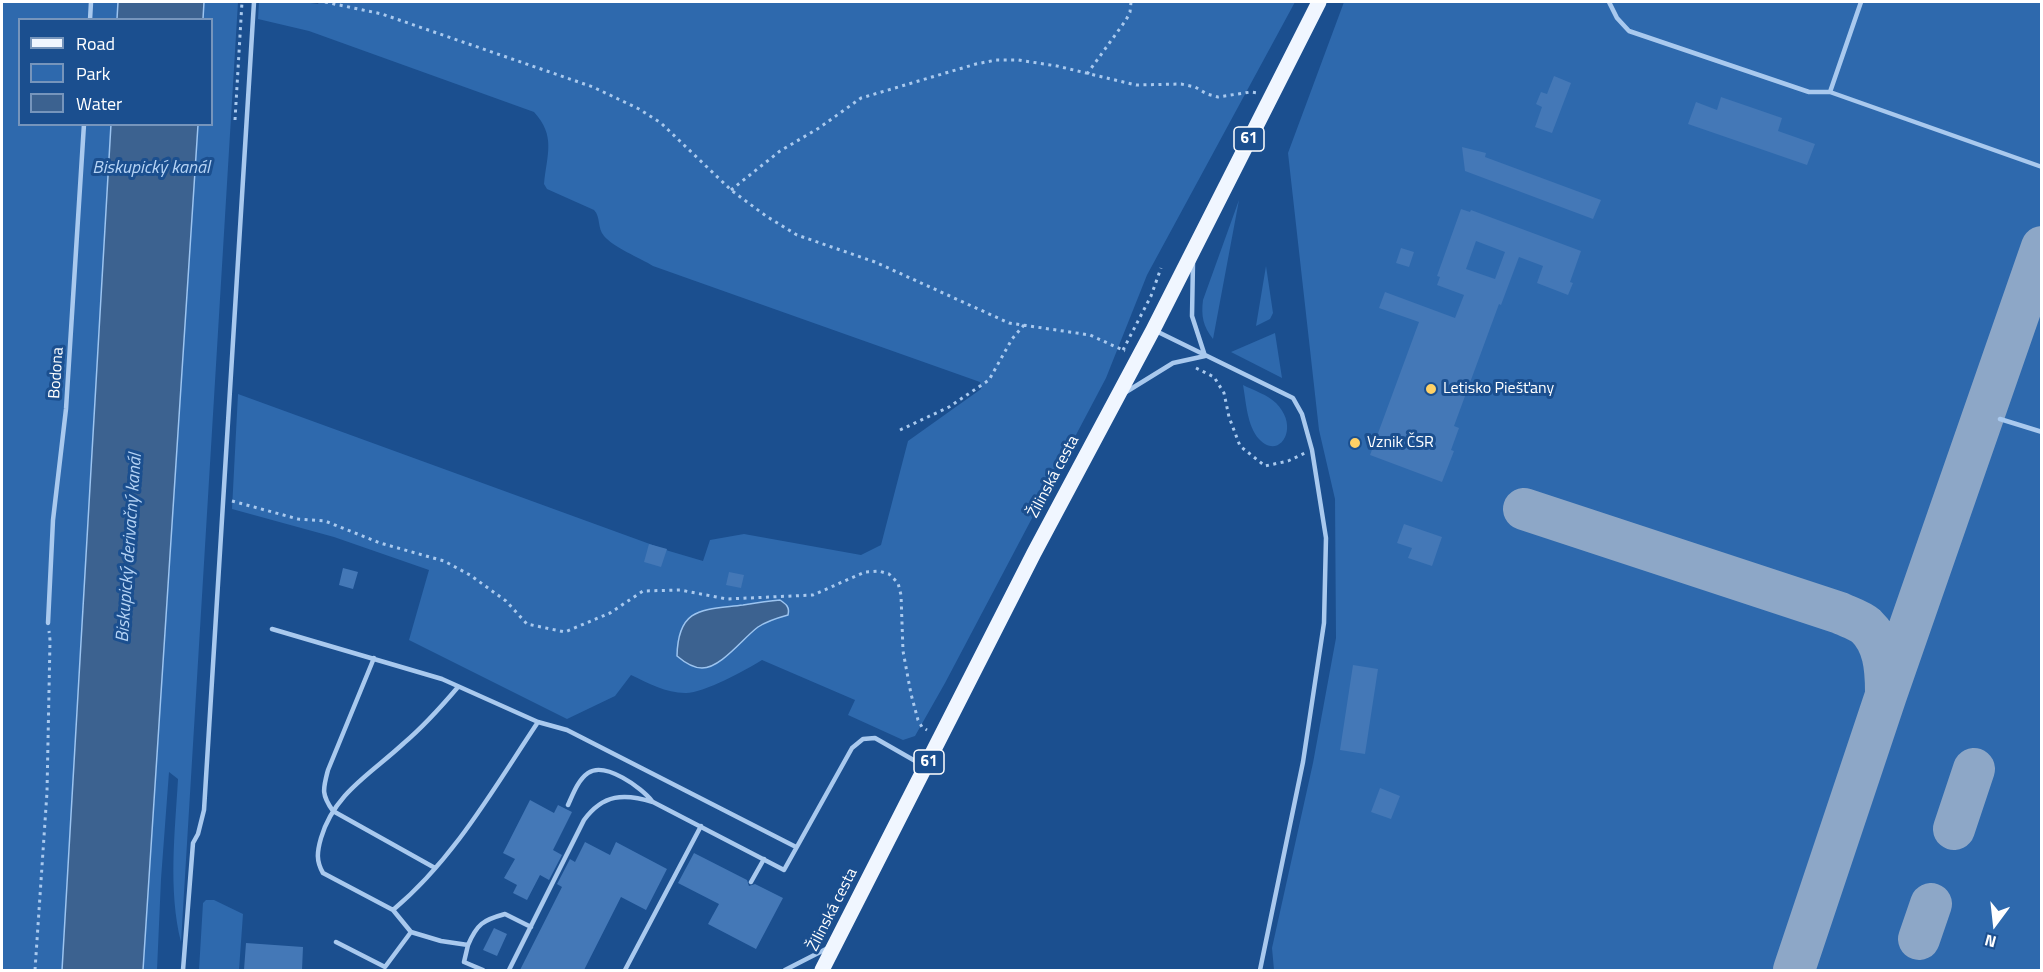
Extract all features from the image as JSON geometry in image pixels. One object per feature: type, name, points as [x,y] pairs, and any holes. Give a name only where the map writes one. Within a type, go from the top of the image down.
[{"type":"main road","name":"Žilinská cesta","points":[[822,970],[942,739],[1034,553],[1153,330],[1319,2]]},
{"type":"lane","points":[[90,18],[91,2]]},
{"type":"lane","points":[[183,970],[193,843],[201,825],[205,799],[254,2]]},
{"type":"lane","points":[[1609,2],[1617,18],[1629,31],[1809,92],[1830,92],[2042,167]]},
{"type":"lane","points":[[1830,92],[1861,2]]},
{"type":"lane","name":"Bodona","points":[[48,623],[53,520],[66,409],[84,126]]},
{"type":"lane","points":[[1193,251],[1192,316],[1205,356]]},
{"type":"lane","points":[[1153,330],[1293,398],[1302,414],[1312,450],[1326,538],[1324,624],[1303,762],[1260,970]]},
{"type":"lane","points":[[1117,399],[1144,379],[1173,363],[1205,356]]},
{"type":"lane","points":[[2000,419],[2042,432]]},
{"type":"lane","points":[[272,629],[442,679],[538,722],[567,730],[796,847]]},
{"type":"lane","points":[[374,658],[328,770],[323,786],[324,798],[333,811],[435,868]]},
{"type":"lane","points":[[458,687],[434,715],[403,745],[342,796],[325,824],[317,850],[317,863],[323,873],[393,910],[411,932],[441,941],[468,945]]},
{"type":"lane","points":[[393,910],[415,891],[455,845],[538,722]]},
{"type":"lane","points":[[509,970],[584,820],[604,800],[634,796],[652,801],[784,870],[852,748],[863,740],[875,738],[927,767]]},
{"type":"lane","points":[[568,805],[585,775],[598,770],[608,771],[626,779],[644,791],[652,801]]},
{"type":"lane","points":[[625,970],[701,826]]},
{"type":"lane","points":[[751,882],[764,859]]},
{"type":"lane","points":[[483,970],[464,962],[468,945],[476,928],[489,918],[505,914],[531,927]]},
{"type":"lane","points":[[336,942],[385,967],[411,932]]},
{"type":"lane","points":[[784,970],[836,944]]},
{"type":"path","points":[[325,2],[382,14],[546,70],[617,98],[661,123],[731,190],[797,235],[854,253],[1009,323],[1090,335],[1139,357]]},
{"type":"path","points":[[1087,74],[1126,20],[1131,2]]},
{"type":"path","points":[[731,190],[780,151],[819,128],[851,103],[940,73],[996,60],[1057,66],[1136,85],[1181,84],[1195,87],[1211,96],[1218,97],[1251,92],[1269,97]]},
{"type":"path","points":[[1123,350],[1151,296],[1161,268]]},
{"type":"path","points":[[900,430],[949,408],[989,380],[1012,339],[1024,325]]},
{"type":"path","points":[[1212,360],[1195,367],[1214,377],[1224,393],[1229,417],[1240,446],[1265,466],[1288,461],[1312,450]]},
{"type":"path","points":[[232,501],[298,519],[325,521],[380,543],[444,561],[470,575],[506,601],[527,624],[565,632],[610,613],[643,591],[680,590],[727,599],[813,595],[865,572],[879,571],[889,574],[898,583],[902,595],[903,651],[918,720],[922,727],[942,739]]},
{"type":"path","points":[[35,970],[47,792],[50,640],[48,623]]},
{"type":"green space","points":[[2,2],[118,2],[117,18],[18,18],[18,126],[111,126],[62,970],[2,970]]},
{"type":"green space","points":[[204,2],[238,2],[181,942],[174,882],[178,779],[169,772],[157,970],[143,970],[198,126],[213,126],[213,18],[203,18]]},
{"type":"green space","points":[[259,2],[318,4],[319,2],[1295,2],[1147,275],[1106,378],[945,683],[915,736],[903,740],[848,715],[855,700],[762,660],[724,681],[702,690],[685,693],[664,689],[631,675],[615,696],[567,719],[409,640],[429,570],[334,537],[232,509],[238,394],[669,551],[703,561],[710,540],[744,534],[861,555],[881,545],[908,441],[981,389],[980,382],[653,266],[604,236],[594,210],[547,189],[544,184],[548,137],[534,112],[309,31],[258,19]]},
{"type":"green space","points":[[1344,2],[2041,2],[2041,970],[1274,970],[1272,948],[1313,763],[1336,638],[1335,499],[1319,430],[1288,153]]},
{"type":"green space","points":[[1239,200],[1213,339],[1204,321],[1203,300]]},
{"type":"green space","points":[[1266,266],[1273,313],[1270,319],[1256,326]]},
{"type":"green space","points":[[1275,333],[1282,378],[1231,352]]},
{"type":"green space","points":[[1243,385],[1273,400],[1283,413],[1287,422],[1287,431],[1280,444],[1266,445],[1255,434],[1248,413]]},
{"type":"green space","points":[[206,900],[214,900],[243,914],[239,970],[199,970],[203,903]]},
{"type":"water","points":[[118,2],[204,2],[203,18],[117,18]]},
{"type":"water","name":"Biskupický kanál","points":[[111,126],[198,126],[143,970],[62,970]]},
{"type":"water","points":[[780,600],[787,606],[788,615],[758,627],[717,663],[709,667],[698,668],[677,656],[682,628],[688,619],[696,614],[716,608]]},
{"type":"building","points":[[1554,76],[1571,83],[1552,133],[1535,127],[1542,107],[1536,104],[1541,92],[1547,94]]},
{"type":"building","points":[[1721,97],[1782,118],[1778,131],[1815,144],[1807,165],[1688,124],[1696,102],[1717,110]]},
{"type":"building","points":[[1462,147],[1486,153],[1485,157],[1601,200],[1593,219],[1465,171]]},
{"type":"building","points":[[1461,209],[1470,212],[1471,210],[1581,251],[1568,295],[1537,283],[1543,266],[1519,257],[1454,426],[1459,428],[1451,450],[1454,451],[1442,482],[1370,455],[1419,322],[1379,308],[1385,292],[1455,318],[1464,295],[1437,285],[1440,277],[1437,276]],"holes":[[[1476,241],[1505,252],[1495,279],[1466,269]]]},
{"type":"building","points":[[1401,248],[1414,252],[1409,267],[1396,263]]},
{"type":"building","points":[[1404,524],[1442,537],[1432,566],[1408,558],[1412,548],[1397,543]]},
{"type":"building","points":[[649,544],[667,549],[661,567],[644,562]]},
{"type":"building","points":[[343,568],[358,572],[353,589],[339,585]]},
{"type":"building","points":[[729,572],[744,575],[741,588],[726,585]]},
{"type":"building","points":[[1353,665],[1378,669],[1365,754],[1340,750]]},
{"type":"building","points":[[1380,788],[1400,796],[1391,819],[1371,812]]},
{"type":"building","points":[[530,800],[554,813],[558,805],[572,812],[553,850],[562,855],[549,880],[540,875],[527,900],[513,893],[517,885],[504,878],[515,859],[503,853]]},
{"type":"building","points":[[585,842],[610,855],[616,842],[667,869],[646,910],[621,897],[584,970],[520,970],[562,887],[557,884],[570,859],[575,862]]},
{"type":"building","points":[[694,853],[747,880],[749,886],[755,884],[783,898],[756,949],[708,924],[719,904],[678,883]]},
{"type":"building","points":[[494,928],[507,934],[497,956],[483,950]]},
{"type":"building","points":[[246,943],[303,947],[302,970],[244,970]]},
{"type":"taxiway","points":[[1794,970],[1886,695],[2042,247]]},
{"type":"taxiway","points":[[1524,509],[1857,620],[1866,626],[1877,640],[1884,665],[1886,692]]},
{"type":"taxiway","points":[[1954,829],[1974,769]]},
{"type":"taxiway","points":[[1919,939],[1931,904]]},
{"type":"place","name":"Letisko Piešťany","points":[[1431,389]]},
{"type":"place","name":"Vznik ČSR","points":[[1355,443]]},
{"type":"water label","name":"Biskupický derivačný kanál","points":[[130,548]]}]
